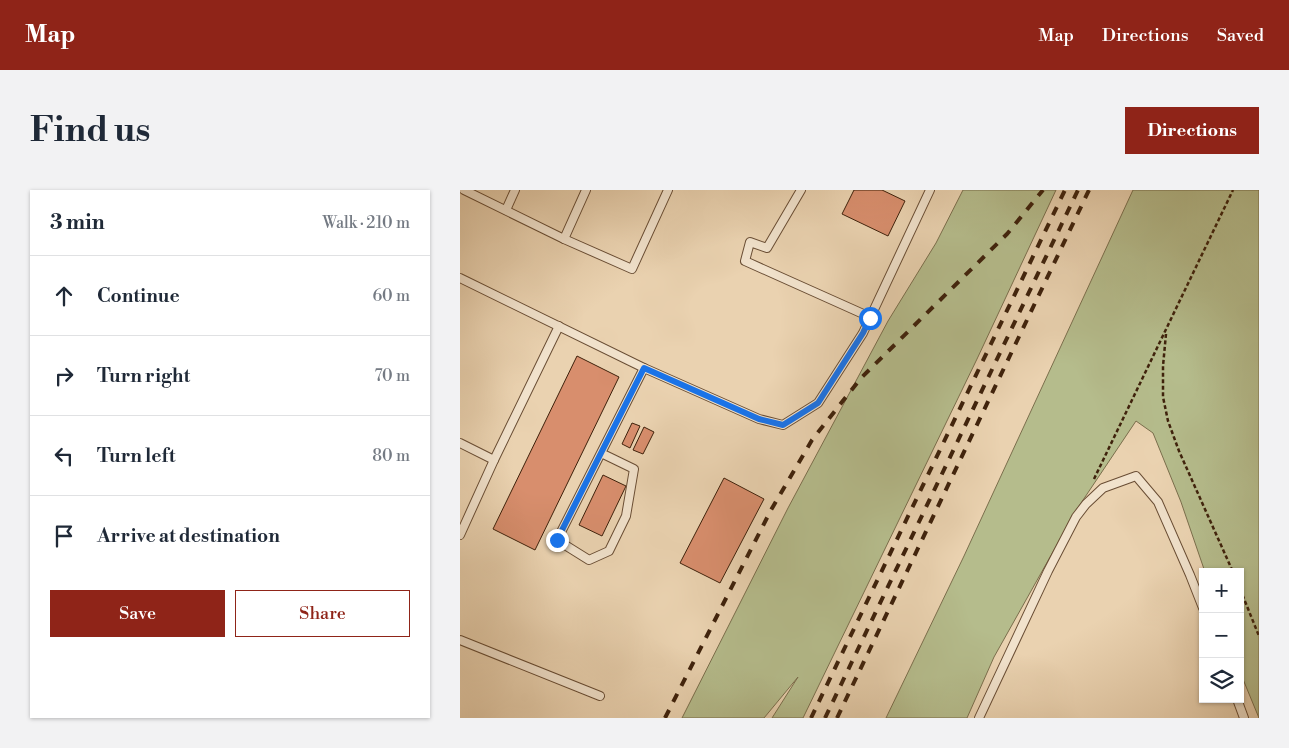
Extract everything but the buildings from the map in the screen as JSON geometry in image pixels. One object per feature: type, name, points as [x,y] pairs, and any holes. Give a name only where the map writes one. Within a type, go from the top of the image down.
[{"type":"lane","points":[[464,190],[564,239],[632,269],[668,190]]},
{"type":"lane","points":[[506,210],[515,190]]},
{"type":"lane","points":[[564,239],[586,190]]},
{"type":"lane","points":[[802,190],[767,248],[750,242],[744,261],[870,318]]},
{"type":"lane","points":[[460,278],[644,368],[759,419],[783,425],[818,403],[863,333],[930,190]]},
{"type":"lane","points":[[460,535],[558,326]]},
{"type":"lane","points":[[601,453],[634,470],[626,516],[610,551],[589,560],[557,540],[601,453],[644,368]]},
{"type":"lane","points":[[460,443],[494,460]]},
{"type":"lane","points":[[979,718],[1048,571],[1076,517],[1086,504],[1103,488],[1136,476],[1158,502],[1199,598]]},
{"type":"lane","points":[[460,640],[600,696]]},
{"type":"lane","points":[[1238,703],[1244,718]]},
{"type":"path","points":[[1092,484],[1233,190]]},
{"type":"path","points":[[1166,330],[1163,397],[1168,421],[1179,451],[1231,568]]},
{"type":"path","points":[[1244,599],[1259,636]]},
{"type":"green space","points":[[963,190],[1056,190],[977,359],[803,718],[772,718],[798,677],[764,718],[682,718],[788,508],[888,321],[936,243]]},
{"type":"green space","points":[[1133,190],[1259,190],[1259,718],[1244,682],[1244,568],[1204,568],[1181,502],[1153,433],[1136,421],[1077,509],[994,657],[967,718],[886,718],[964,556]]},
{"type":"railway","points":[[665,718],[771,510],[812,440],[861,378],[1007,234],[1043,190]]},
{"type":"railway","points":[[811,718],[1065,190]]},
{"type":"railway","points":[[825,718],[1078,190]]},
{"type":"railway","points":[[837,718],[1089,190]]},
{"type":"route","points":[[557,540],[644,368],[759,419],[783,425],[818,403],[863,333],[870,318]]}]
